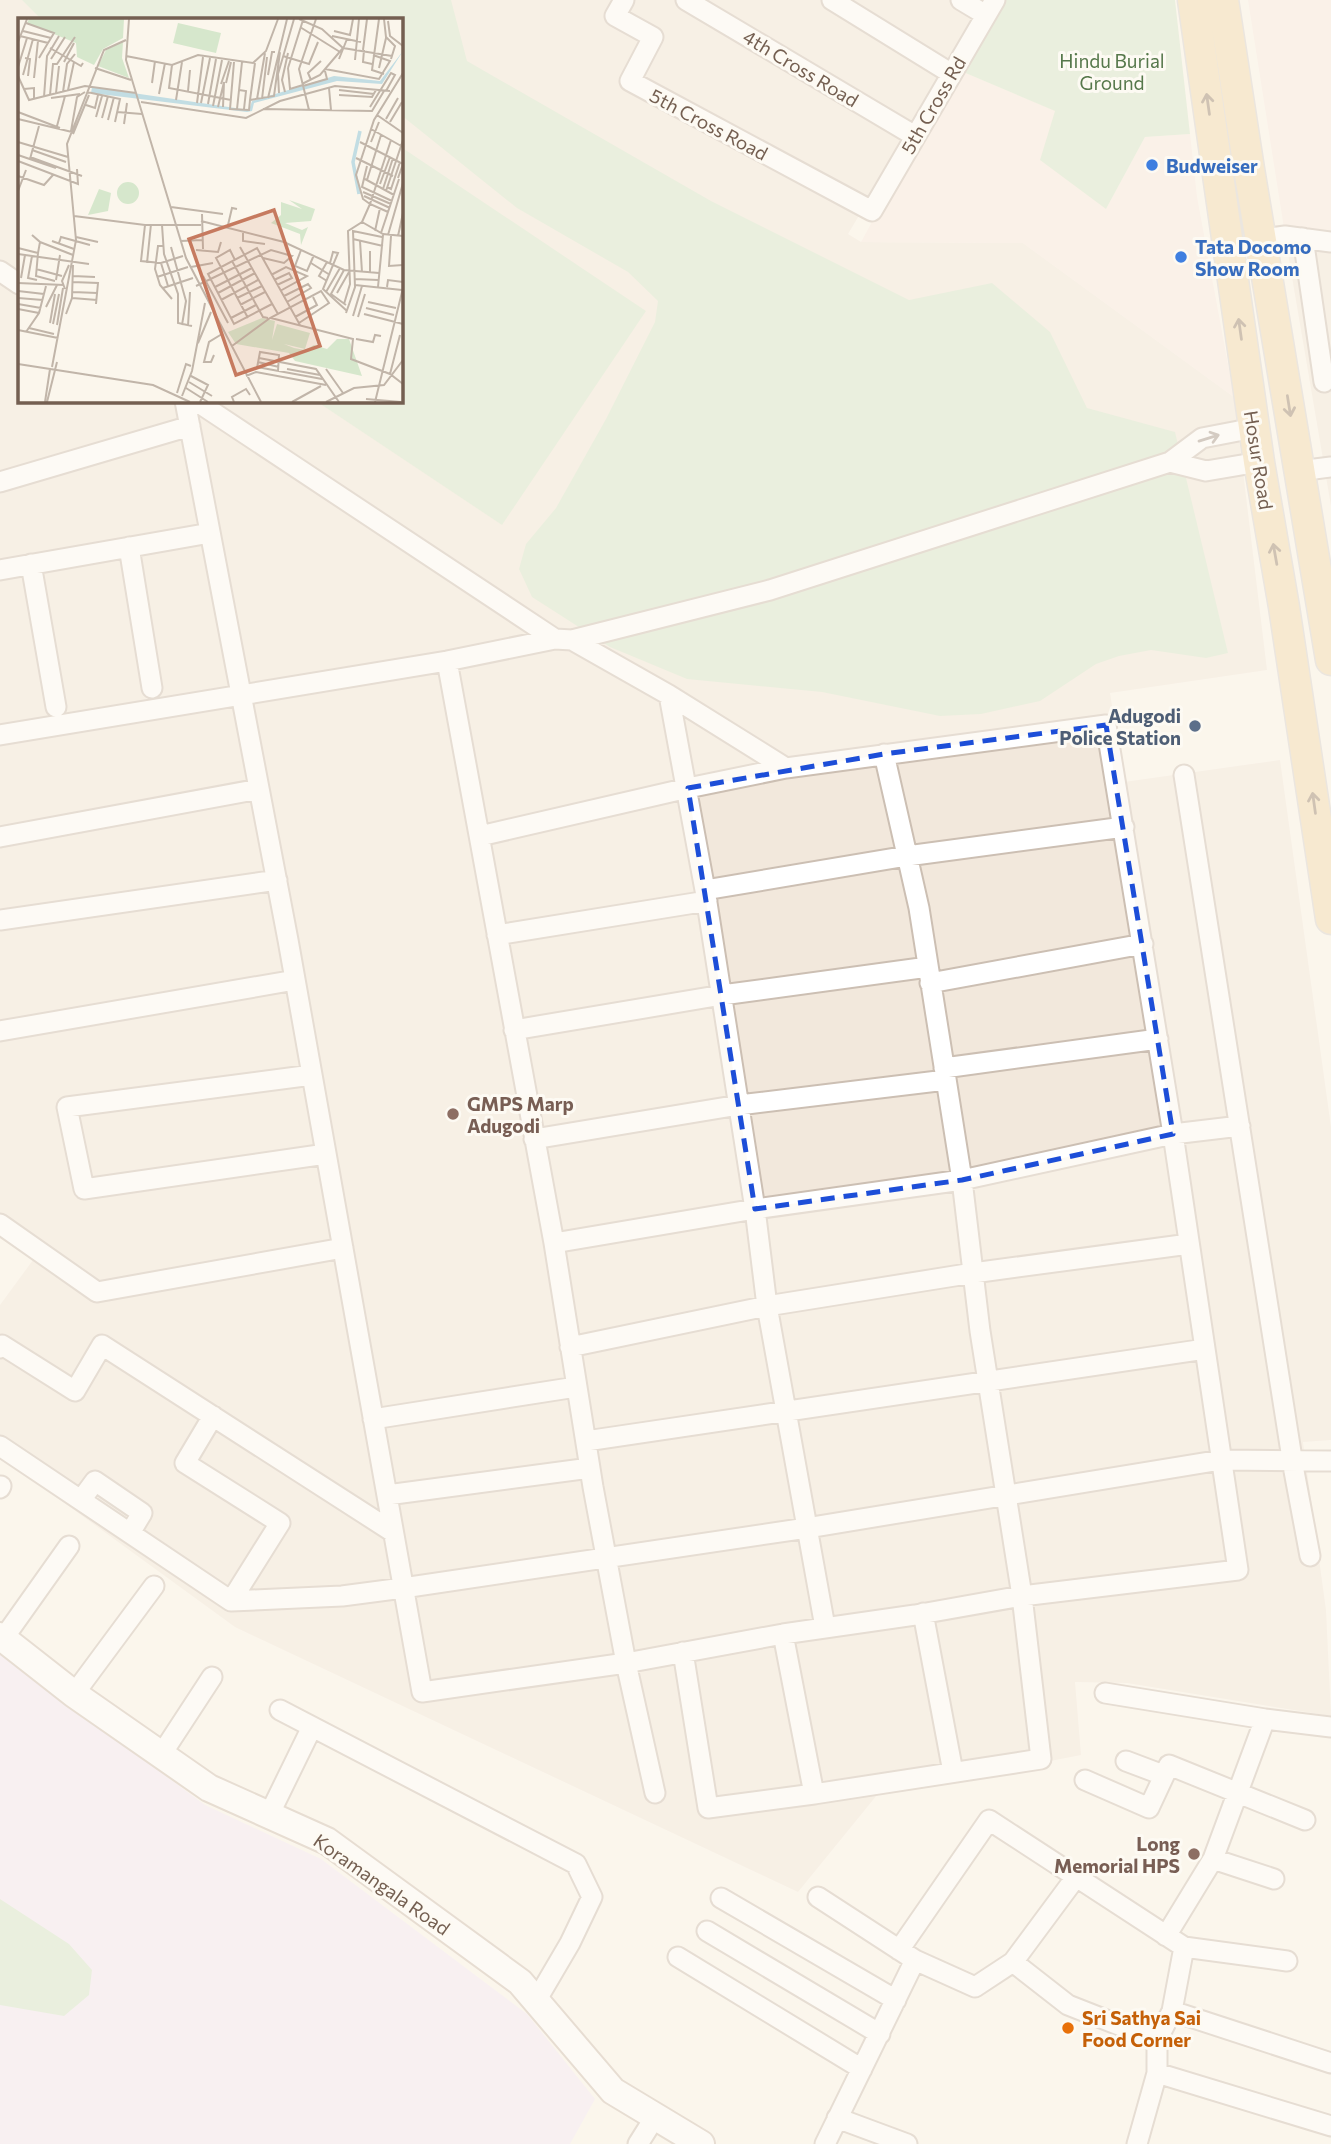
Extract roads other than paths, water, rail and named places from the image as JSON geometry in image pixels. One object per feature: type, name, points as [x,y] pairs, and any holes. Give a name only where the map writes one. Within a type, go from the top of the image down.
[{"type":"main road","name":"Hosur Road","points":[[1193,0],[1259,462],[1284,607],[1331,919]]},
{"type":"main road","name":"Hosur Road","points":[[1223,0],[1330,649]]},
{"type":"main road","points":[[1284,607],[1321,603]]},
{"type":"street","name":"4th Cross Road","points":[[686,0],[915,136]]},
{"type":"street","points":[[832,0],[952,74]]},
{"type":"street","points":[[961,0],[991,8]]},
{"type":"street","name":"5th Cross Road","points":[[620,8],[653,37],[630,81],[872,211]]},
{"type":"street","name":"5th Cross Rd","points":[[872,211],[991,8]]},
{"type":"street","points":[[1262,239],[1285,236],[1331,243]]},
{"type":"street","points":[[1303,238],[1324,382]]},
{"type":"street","points":[[0,271],[18,283]]},
{"type":"street","points":[[185,402],[295,980],[422,1692],[625,1664],[783,1634],[923,1614],[1022,1596],[1238,1570],[1173,1134],[1106,725],[786,768],[480,836]]},
{"type":"street","points":[[198,402],[563,639],[669,695],[786,768]]},
{"type":"street","points":[[0,482],[190,426]]},
{"type":"street","points":[[0,735],[447,661],[563,639],[769,590],[1170,462],[1202,438],[1254,428]]},
{"type":"street","points":[[1170,462],[1206,471],[1259,462]]},
{"type":"street","points":[[1299,471],[1331,467]]},
{"type":"street","points":[[0,570],[210,533]]},
{"type":"street","points":[[129,547],[152,688]]},
{"type":"street","points":[[31,564],[56,707]]},
{"type":"street","points":[[447,661],[554,1243],[576,1387],[625,1664],[655,1793]]},
{"type":"street","points":[[669,695],[706,895],[755,1209],[767,1306],[825,1627]]},
{"type":"street","points":[[683,1652],[708,1808],[1041,1759],[1022,1596],[987,1380],[962,1180],[919,908],[884,754]]},
{"type":"street","points":[[1184,775],[1310,1556]]},
{"type":"street","points":[[0,837],[259,789]]},
{"type":"street","points":[[497,935],[907,856],[1124,827]]},
{"type":"street","points":[[0,920],[276,880]]},
{"type":"street","points":[[514,1030],[722,995],[929,975],[1143,944]]},
{"type":"street","points":[[0,1031],[295,980]]},
{"type":"street","points":[[534,1139],[1158,1039]]},
{"type":"street","points":[[312,1075],[67,1107],[84,1189],[326,1153]]},
{"type":"street","points":[[554,1243],[755,1209],[962,1180],[1173,1134],[1240,1126]]},
{"type":"street","points":[[0,1224],[97,1292],[343,1248]]},
{"type":"street","points":[[570,1348],[767,1306],[973,1273],[1189,1244]]},
{"type":"street","points":[[0,1348],[2,1345],[75,1391],[103,1345],[393,1532]]},
{"type":"street","points":[[586,1441],[1205,1349]]},
{"type":"street","points":[[373,1419],[576,1387]]},
{"type":"street","points":[[213,1416],[185,1463],[279,1523],[231,1601]]},
{"type":"street","points":[[0,1446],[231,1601],[342,1596],[403,1588],[807,1528],[1222,1460],[1331,1461]]},
{"type":"street","points":[[387,1495],[590,1468]]},
{"type":"street","points":[[1,1638],[69,1546]]},
{"type":"street","points":[[74,1694],[154,1586]]},
{"type":"street","points":[[923,1614],[953,1772]]},
{"type":"street","points":[[783,1634],[814,1794]]},
{"type":"street","name":"Koramangala Road","points":[[1,1638],[74,1694],[209,1788],[327,1841],[520,1982],[613,2091],[701,2144]]},
{"type":"street","points":[[161,1755],[212,1677]]},
{"type":"street","points":[[1105,1693],[1331,1727]]},
{"type":"street","points":[[280,1710],[576,1864],[592,1897],[570,1943],[536,2001]]},
{"type":"street","points":[[1166,1936],[1213,1859],[1265,1719]]},
{"type":"street","points":[[269,1815],[312,1727]]},
{"type":"street","points":[[1126,1761],[1163,1775]]},
{"type":"street","points":[[1084,1780],[1149,1808],[1169,1765],[1305,1820]]},
{"type":"street","points":[[825,2144],[896,2000],[907,1955],[989,1820],[1184,1947],[1287,1961]]},
{"type":"street","points":[[1213,1859],[1274,1878]]},
{"type":"street","points":[[818,1897],[907,1955],[975,1987],[1013,1962],[1076,1877]]},
{"type":"street","points":[[721,1898],[896,2000]]},
{"type":"street","points":[[707,1931],[880,2034]]},
{"type":"street","points":[[1137,2144],[1157,2073],[1157,2040],[1172,2011],[1184,1947]]},
{"type":"street","points":[[678,1956],[862,2069]]},
{"type":"street","points":[[1013,1962],[1068,2005],[1157,2040]]},
{"type":"street","points":[[1172,2011],[1331,2063]]},
{"type":"street","points":[[1157,2073],[1331,2126]]},
{"type":"street","points":[[638,2144],[655,2117]]},
{"type":"street","points":[[837,2118],[906,2144]]},
{"type":"place","name":"Budweiser","points":[[1152,165]]},
{"type":"place","name":"Tata Docomo Show Room","points":[[1181,257]]},
{"type":"place","name":"Adugodi Police Station","points":[[1195,726]]},
{"type":"place","name":"GMPS Marp Adugodi","points":[[453,1114]]},
{"type":"place","name":"Long Memorial HPS","points":[[1194,1854]]},
{"type":"place","name":"Sri Sathya Sai Food Corner","points":[[1068,2028]]},
{"type":"park label","name":"Hindu Burial Ground","points":[[1112,71]]}]
